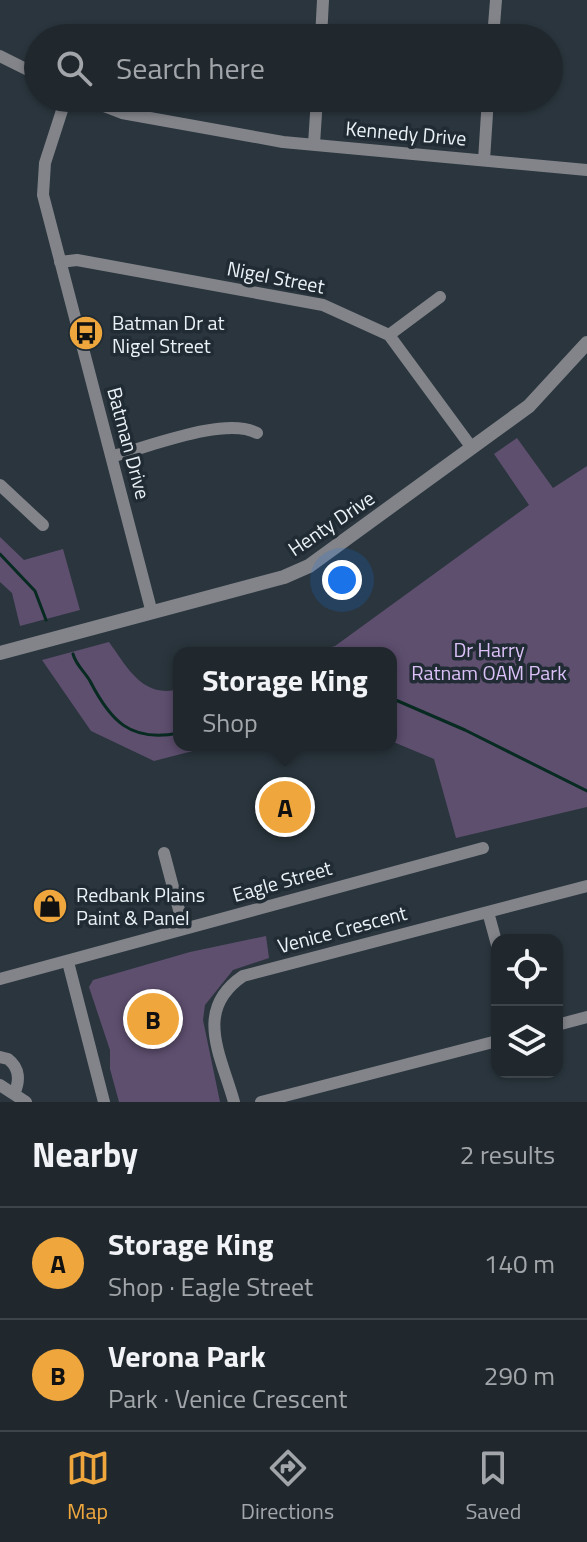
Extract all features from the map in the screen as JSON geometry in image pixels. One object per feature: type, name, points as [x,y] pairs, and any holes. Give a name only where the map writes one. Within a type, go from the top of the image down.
[{"type":"street","points":[[322,24],[323,0]]},
{"type":"street","points":[[494,24],[496,0]]},
{"type":"street","points":[[0,56],[24,68]]},
{"type":"street","name":"Batman Drive","points":[[62,112],[42,185],[152,613]]},
{"type":"street","name":"Kennedy Drive","points":[[128,112],[148,118],[314,144],[587,170]]},
{"type":"street","points":[[314,144],[316,112]]},
{"type":"street","points":[[484,160],[487,112]]},
{"type":"street","name":"Nigel Street","points":[[60,262],[77,260],[323,305],[389,335],[472,448]]},
{"type":"street","points":[[389,335],[440,297]]},
{"type":"street","name":"Henty Drive","points":[[0,653],[284,577],[309,566],[548,389],[587,343]]},
{"type":"street","points":[[113,456],[225,427],[247,428],[257,433]]},
{"type":"street","points":[[0,485],[43,525]]},
{"type":"street","name":"Eagle Street","points":[[0,979],[483,848]]},
{"type":"street","points":[[164,853],[184,929]]},
{"type":"street","name":"Venice Crescent","points":[[234,1102],[212,1017],[217,1002],[236,981],[250,973],[587,886]]},
{"type":"street","points":[[488,912],[494,934]]},
{"type":"street","points":[[68,962],[103,1100],[89,1102]]},
{"type":"street","points":[[563,1023],[587,1017]]},
{"type":"street","points":[[261,1102],[491,1043]]},
{"type":"street","points":[[0,1057],[8,1059],[16,1068],[18,1084],[14,1094]]},
{"type":"street","points":[[0,1085],[26,1102]]},
{"type":"green space","name":"Dr Harry Ratnam OAM Park","points":[[517,438],[553,488],[587,466],[587,807],[456,838],[434,759],[397,744],[397,647],[331,647],[529,505],[494,454]]},
{"type":"green space","points":[[0,537],[24,560],[63,549],[80,610],[20,626],[12,593],[0,582]]},
{"type":"green space","points":[[109,642],[137,679],[155,689],[173,690],[173,751],[193,751],[154,761],[91,731],[42,660]]},
{"type":"green space","points":[[266,936],[269,958],[233,970],[205,1005],[203,1020],[220,1102],[119,1102],[110,1069],[110,1050],[89,987],[93,980],[190,952]]},
{"type":"waterway","points":[[0,554],[35,591],[46,620]]},
{"type":"waterway","points":[[73,654],[105,707],[124,725],[147,735],[173,734]]},
{"type":"waterway","points":[[397,701],[465,730],[587,791]]},
{"type":"place","name":"Batman Dr at Nigel Street","points":[[86,333]]},
{"type":"place","name":"Storage King","points":[[285,807]]},
{"type":"place","name":"Redbank Plains Paint & Panel","points":[[50,906]]},
{"type":"place","name":"Verona Park","points":[[153,1019]]}]
